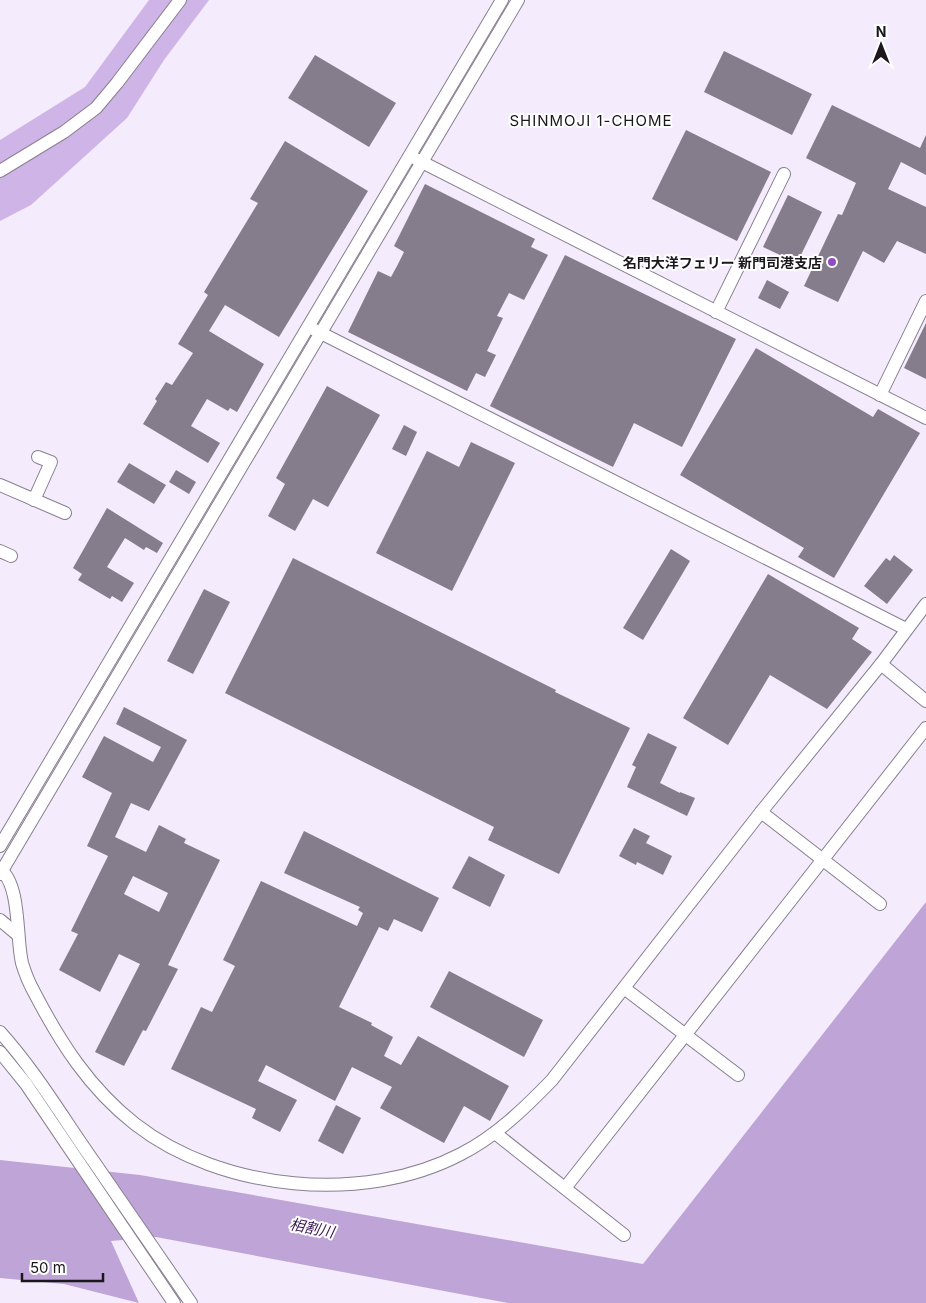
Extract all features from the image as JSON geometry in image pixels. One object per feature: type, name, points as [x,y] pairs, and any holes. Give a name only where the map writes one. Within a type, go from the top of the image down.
[{"type":"street","points":[[0,171],[64,132],[96,108],[180,0]]},
{"type":"street","points":[[0,846],[502,0]]},
{"type":"street","points":[[518,0],[1,871],[10,884],[14,897],[22,963],[33,990],[67,1052],[111,1102],[135,1124],[164,1143],[192,1157],[226,1169],[261,1178],[299,1184],[341,1185],[381,1181],[422,1170],[461,1154],[495,1132],[524,1109],[552,1080],[761,812],[881,664],[926,604]]},
{"type":"street","points":[[409,156],[926,418]]},
{"type":"street","points":[[716,312],[784,174]]},
{"type":"street","points":[[880,395],[926,301]]},
{"type":"street","points":[[309,326],[906,629]]},
{"type":"street","points":[[34,500],[51,462],[38,457]]},
{"type":"street","points":[[0,485],[65,513]]},
{"type":"street","points":[[881,664],[926,701]]},
{"type":"street","points":[[565,1188],[926,728]]},
{"type":"street","points":[[761,812],[880,904]]},
{"type":"street","points":[[0,920],[18,935]]},
{"type":"street","points":[[624,988],[738,1075]]},
{"type":"street","points":[[0,1032],[23,1058],[44,1087],[191,1303]]},
{"type":"street","points":[[0,1052],[26,1084],[174,1303]]},
{"type":"street","points":[[495,1132],[624,1235]]},
{"type":"shaded area","points":[[149,0],[209,0],[164,60],[127,118],[31,205],[0,221],[0,140],[85,87]]},
{"type":"water","name":"相割川","points":[[926,902],[926,1303],[508,1303],[156,1237],[111,1241],[139,1303],[64,1284],[0,1278],[0,1160],[140,1175],[643,1264]]},
{"type":"building","points":[[724,51],[812,94],[792,135],[704,92]]},
{"type":"building","points":[[315,55],[396,103],[369,147],[288,98]]},
{"type":"building","points":[[832,105],[920,148],[926,135],[926,175],[901,162],[888,189],[926,207],[926,254],[897,241],[884,263],[863,251],[838,302],[804,286],[838,214],[842,215],[856,183],[806,158]]},
{"type":"building","points":[[686,130],[771,172],[737,241],[652,199]]},
{"type":"building","points":[[285,141],[368,191],[279,337],[225,305],[209,331],[264,364],[237,412],[230,408],[228,411],[207,399],[191,426],[220,443],[208,463],[143,424],[166,382],[172,385],[193,353],[178,344],[208,295],[204,292],[258,203],[250,199]]},
{"type":"building","points":[[425,184],[535,239],[531,247],[548,255],[524,300],[509,293],[497,316],[503,318],[487,351],[496,355],[485,377],[476,373],[467,391],[348,332],[378,271],[391,277],[397,266],[404,252],[394,246]]},
{"type":"building","points":[[788,195],[822,212],[797,263],[763,247]]},
{"type":"building","points":[[565,255],[736,339],[682,447],[634,423],[613,467],[490,406]]},
{"type":"building","points":[[767,280],[789,292],[780,309],[758,298]]},
{"type":"building","points":[[926,323],[926,379],[904,368]]},
{"type":"building","points":[[756,348],[873,417],[878,409],[920,433],[834,578],[798,557],[804,548],[680,475]]},
{"type":"building","points":[[327,386],[380,415],[328,507],[313,499],[295,531],[268,516],[285,484],[276,478]]},
{"type":"building","points":[[404,425],[417,432],[406,456],[392,449]]},
{"type":"building","points":[[471,442],[515,463],[452,591],[376,553],[427,451],[459,467]]},
{"type":"building","points":[[129,463],[166,485],[154,504],[117,482]]},
{"type":"building","points":[[176,470],[196,482],[189,494],[169,482]]},
{"type":"building","points":[[107,508],[163,543],[157,553],[146,547],[144,550],[125,538],[107,567],[134,583],[122,602],[112,596],[110,599],[78,580],[82,574],[73,568]]},
{"type":"building","points":[[671,549],[690,561],[643,640],[623,628]]},
{"type":"building","points":[[894,555],[913,570],[887,604],[864,586],[886,558],[890,561]]},
{"type":"building","points":[[293,558],[556,690],[555,692],[630,728],[559,874],[488,840],[494,827],[225,693]]},
{"type":"building","points":[[768,574],[859,628],[852,639],[872,652],[827,709],[770,675],[728,745],[683,718]]},
{"type":"building","points":[[204,589],[230,602],[193,674],[167,661]]},
{"type":"building","points":[[124,707],[187,740],[149,811],[131,803],[115,837],[146,852],[159,825],[186,839],[184,843],[220,860],[168,965],[178,969],[146,1031],[143,1030],[124,1066],[95,1052],[140,964],[119,954],[100,992],[59,970],[78,934],[71,931],[108,856],[87,846],[112,793],[82,777],[104,736],[153,762],[161,747],[116,724]],"holes":[[[133,876],[168,893],[159,912],[124,894]]]},
{"type":"building","points":[[648,733],[677,747],[660,783],[695,798],[687,816],[627,787],[636,767],[632,765]]},
{"type":"building","points":[[634,828],[650,836],[646,843],[672,856],[663,875],[637,862],[636,865],[619,856]]},
{"type":"building","points":[[304,831],[439,898],[422,932],[394,919],[388,931],[379,927],[339,1007],[372,1023],[371,1025],[393,1037],[384,1056],[401,1065],[418,1036],[509,1086],[490,1121],[464,1106],[444,1143],[380,1108],[392,1087],[352,1067],[335,1101],[266,1065],[258,1081],[297,1100],[280,1132],[252,1118],[256,1109],[171,1069],[201,1007],[212,1012],[235,966],[223,960],[261,881],[357,926],[363,913],[358,910],[360,907],[284,873]]},
{"type":"building","points":[[469,856],[505,875],[490,907],[452,888]]},
{"type":"building","points":[[449,971],[543,1020],[524,1057],[430,1007]]},
{"type":"building","points":[[336,1105],[361,1118],[343,1154],[318,1141]]},
{"type":"place","name":"名門大洋フェリー 新門司港支店","points":[[832,262]]},
{"type":"district","name":"SHINMOJI 1-CHOME","points":[[591,120]]}]
